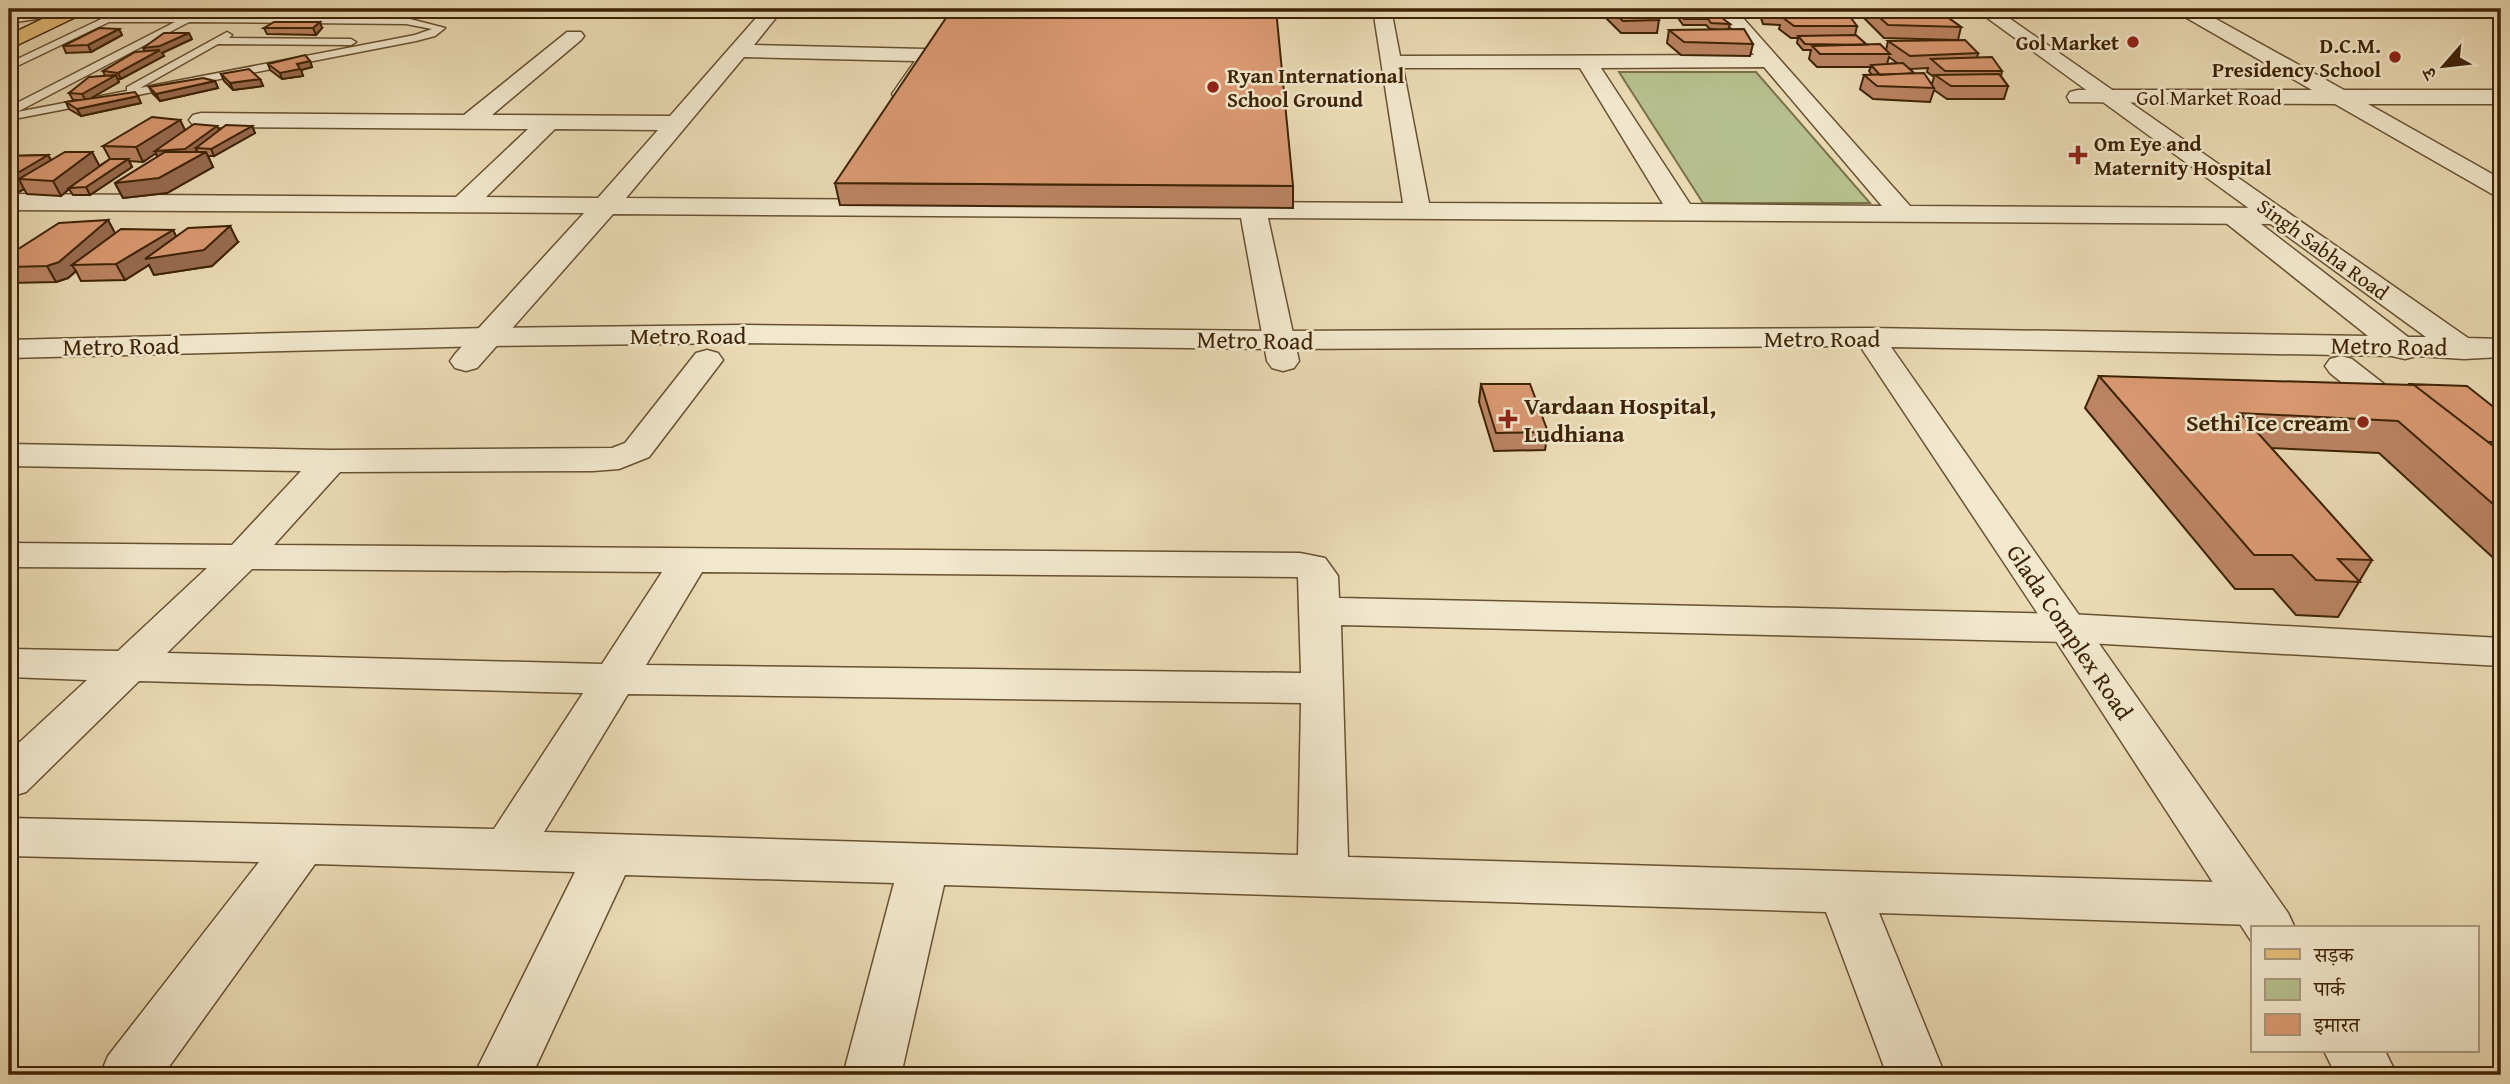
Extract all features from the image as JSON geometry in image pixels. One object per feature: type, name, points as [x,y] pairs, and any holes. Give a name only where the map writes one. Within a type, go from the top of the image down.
[{"type":"main road","points":[[9,43],[77,9]]},
{"type":"main road","points":[[9,27],[41,11]]},
{"type":"street","points":[[466,361],[607,204],[774,9]]},
{"type":"street","points":[[1382,9],[1417,210]]},
{"type":"street","points":[[1726,9],[1902,213]]},
{"type":"street","name":"Singh Sabha Road","points":[[1958,9],[2235,216],[2426,367]]},
{"type":"street","name":"Singh Sabha Road","points":[[1984,9],[2460,347]]},
{"type":"street","points":[[2185,9],[2501,189]]},
{"type":"street","points":[[9,17],[41,11]]},
{"type":"street","points":[[472,120],[574,36]]},
{"type":"street","points":[[737,51],[925,55],[927,59],[889,116]]},
{"type":"street","points":[[1391,62],[1770,61]]},
{"type":"street","points":[[1588,63],[1682,213]]},
{"type":"street","name":"Gol Market Road","points":[[2078,97],[2501,97]]},
{"type":"street","points":[[201,120],[676,123]]},
{"type":"street","points":[[465,203],[550,121]]},
{"type":"street","points":[[2466,169],[2501,169]]},
{"type":"street","points":[[829,207],[844,184]]},
{"type":"street","points":[[9,202],[2276,216]]},
{"type":"street","points":[[1253,209],[1281,351]]},
{"type":"street","name":"Metro Road","points":[[9,349],[488,337],[757,334],[1281,351]]},
{"type":"street","name":"Metro Road","points":[[9,370],[466,361],[1281,351],[2401,347],[2460,347],[2497,362]]},
{"type":"street","name":"Metro Road","points":[[1876,349],[2341,366],[2426,367],[2497,362]]},
{"type":"street","name":"Glada Complex Road","points":[[1876,349],[2069,628],[2261,916]]},
{"type":"street","points":[[9,455],[330,461],[593,460],[626,456],[637,450],[707,360]]},
{"type":"street","points":[[2341,366],[2433,439]]},
{"type":"street","points":[[9,780],[242,557],[330,461]]},
{"type":"street","points":[[9,555],[1311,567],[1318,576],[1323,688],[1323,877]]},
{"type":"street","points":[[508,849],[689,561]]},
{"type":"street","points":[[1319,611],[2069,628],[2501,652]]},
{"type":"street","points":[[9,663],[615,679],[1323,688]]},
{"type":"street","points":[[9,837],[508,849],[610,855],[1844,892],[2261,916]]},
{"type":"street","points":[[129,1075],[300,846]]},
{"type":"street","points":[[503,1075],[610,855]]},
{"type":"street","points":[[872,1075],[924,864]]},
{"type":"street","points":[[1844,892],[1916,1075]]},
{"type":"street","points":[[2353,1052],[2368,1075]]},
{"type":"lane","points":[[9,67],[130,9]]},
{"type":"lane","points":[[397,21],[419,9]]},
{"type":"lane","points":[[9,117],[394,42],[431,34],[440,27],[397,21],[107,19]]},
{"type":"lane","points":[[9,112],[187,19]]},
{"type":"lane","points":[[118,97],[254,20]]},
{"type":"lane","points":[[215,41],[394,42]]},
{"type":"green space","points":[[1619,72],[1756,72],[1870,203],[1703,203]]},
{"type":"building","points":[[952,9],[1276,9],[1293,186],[835,183]]},
{"type":"building","points":[[1610,9],[1650,9],[1659,20],[1623,21]]},
{"type":"building","points":[[1677,9],[1712,10],[1730,24],[1711,23],[1708,19],[1684,19]]},
{"type":"building","points":[[1764,9],[1834,9],[1838,13],[1765,12]]},
{"type":"building","points":[[1870,9],[1936,9],[1961,27],[1888,25]]},
{"type":"building","points":[[1782,17],[1851,18],[1857,26],[1794,26]]},
{"type":"building","points":[[274,22],[320,22],[313,28],[264,28]]},
{"type":"building","points":[[99,28],[119,29],[88,45],[63,46]]},
{"type":"building","points":[[1744,29],[1753,44],[1684,42],[1669,30]]},
{"type":"building","points":[[164,33],[189,33],[160,46],[143,48]]},
{"type":"building","points":[[1856,35],[1867,45],[1805,44],[1798,36]]},
{"type":"building","points":[[1965,40],[1978,53],[1910,56],[1888,41]]},
{"type":"building","points":[[1880,44],[1890,54],[1820,54],[1812,46]]},
{"type":"building","points":[[160,50],[118,73],[103,71],[135,52]]},
{"type":"building","points":[[305,55],[310,61],[297,64],[300,69],[280,73],[268,64]]},
{"type":"building","points":[[1992,57],[2002,71],[1945,71],[1931,59]]},
{"type":"building","points":[[1903,63],[1914,73],[1880,75],[1871,65]]},
{"type":"building","points":[[249,69],[260,79],[230,83],[221,74]]},
{"type":"building","points":[[1924,73],[1934,88],[1877,86],[1864,75]]},
{"type":"building","points":[[1999,74],[2008,86],[1951,86],[1935,75]]},
{"type":"building","points":[[116,75],[82,94],[69,93],[89,77]]},
{"type":"building","points":[[203,78],[215,81],[156,94],[149,87]]},
{"type":"building","points":[[135,92],[138,96],[77,109],[66,102]]},
{"type":"building","points":[[152,117],[180,120],[136,147],[103,146]]},
{"type":"building","points":[[194,124],[217,126],[185,149],[155,151]]},
{"type":"building","points":[[226,125],[252,126],[211,149],[196,148]]},
{"type":"building","points":[[65,152],[92,152],[53,181],[19,179]]},
{"type":"building","points":[[165,152],[206,152],[159,178],[115,183]]},
{"type":"building","points":[[48,155],[9,178],[9,156]]},
{"type":"building","points":[[110,159],[128,159],[86,187],[69,188]]},
{"type":"building","points":[[108,220],[59,262],[47,266],[9,267],[9,255],[59,223]]},
{"type":"building","points":[[230,226],[204,250],[145,259],[188,228]]},
{"type":"building","points":[[121,229],[173,230],[116,264],[72,265]]},
{"type":"building","points":[[2099,376],[2414,385],[2501,452],[2501,511],[2398,421],[2240,413],[2372,560],[2338,559],[2360,582],[2316,580],[2292,555],[2254,555]]},
{"type":"building","points":[[1481,384],[1530,384],[1548,432],[1496,433]]},
{"type":"building","points":[[2408,384],[2467,386],[2501,413],[2501,442],[2488,442],[2414,385]]},
{"type":"place","name":"Gol Market","points":[[2133,42]]},
{"type":"place","name":"D.C.M. Presidency School","points":[[2395,57]]},
{"type":"place","name":"Ryan International School Ground","points":[[1213,87]]},
{"type":"place","name":"Om Eye and Maternity Hospital","points":[[2078,155]]},
{"type":"place","name":"Vardaan Hospital, Ludhiana","points":[[1508,419]]},
{"type":"place","name":"Sethi Ice cream","points":[[2363,422]]}]
